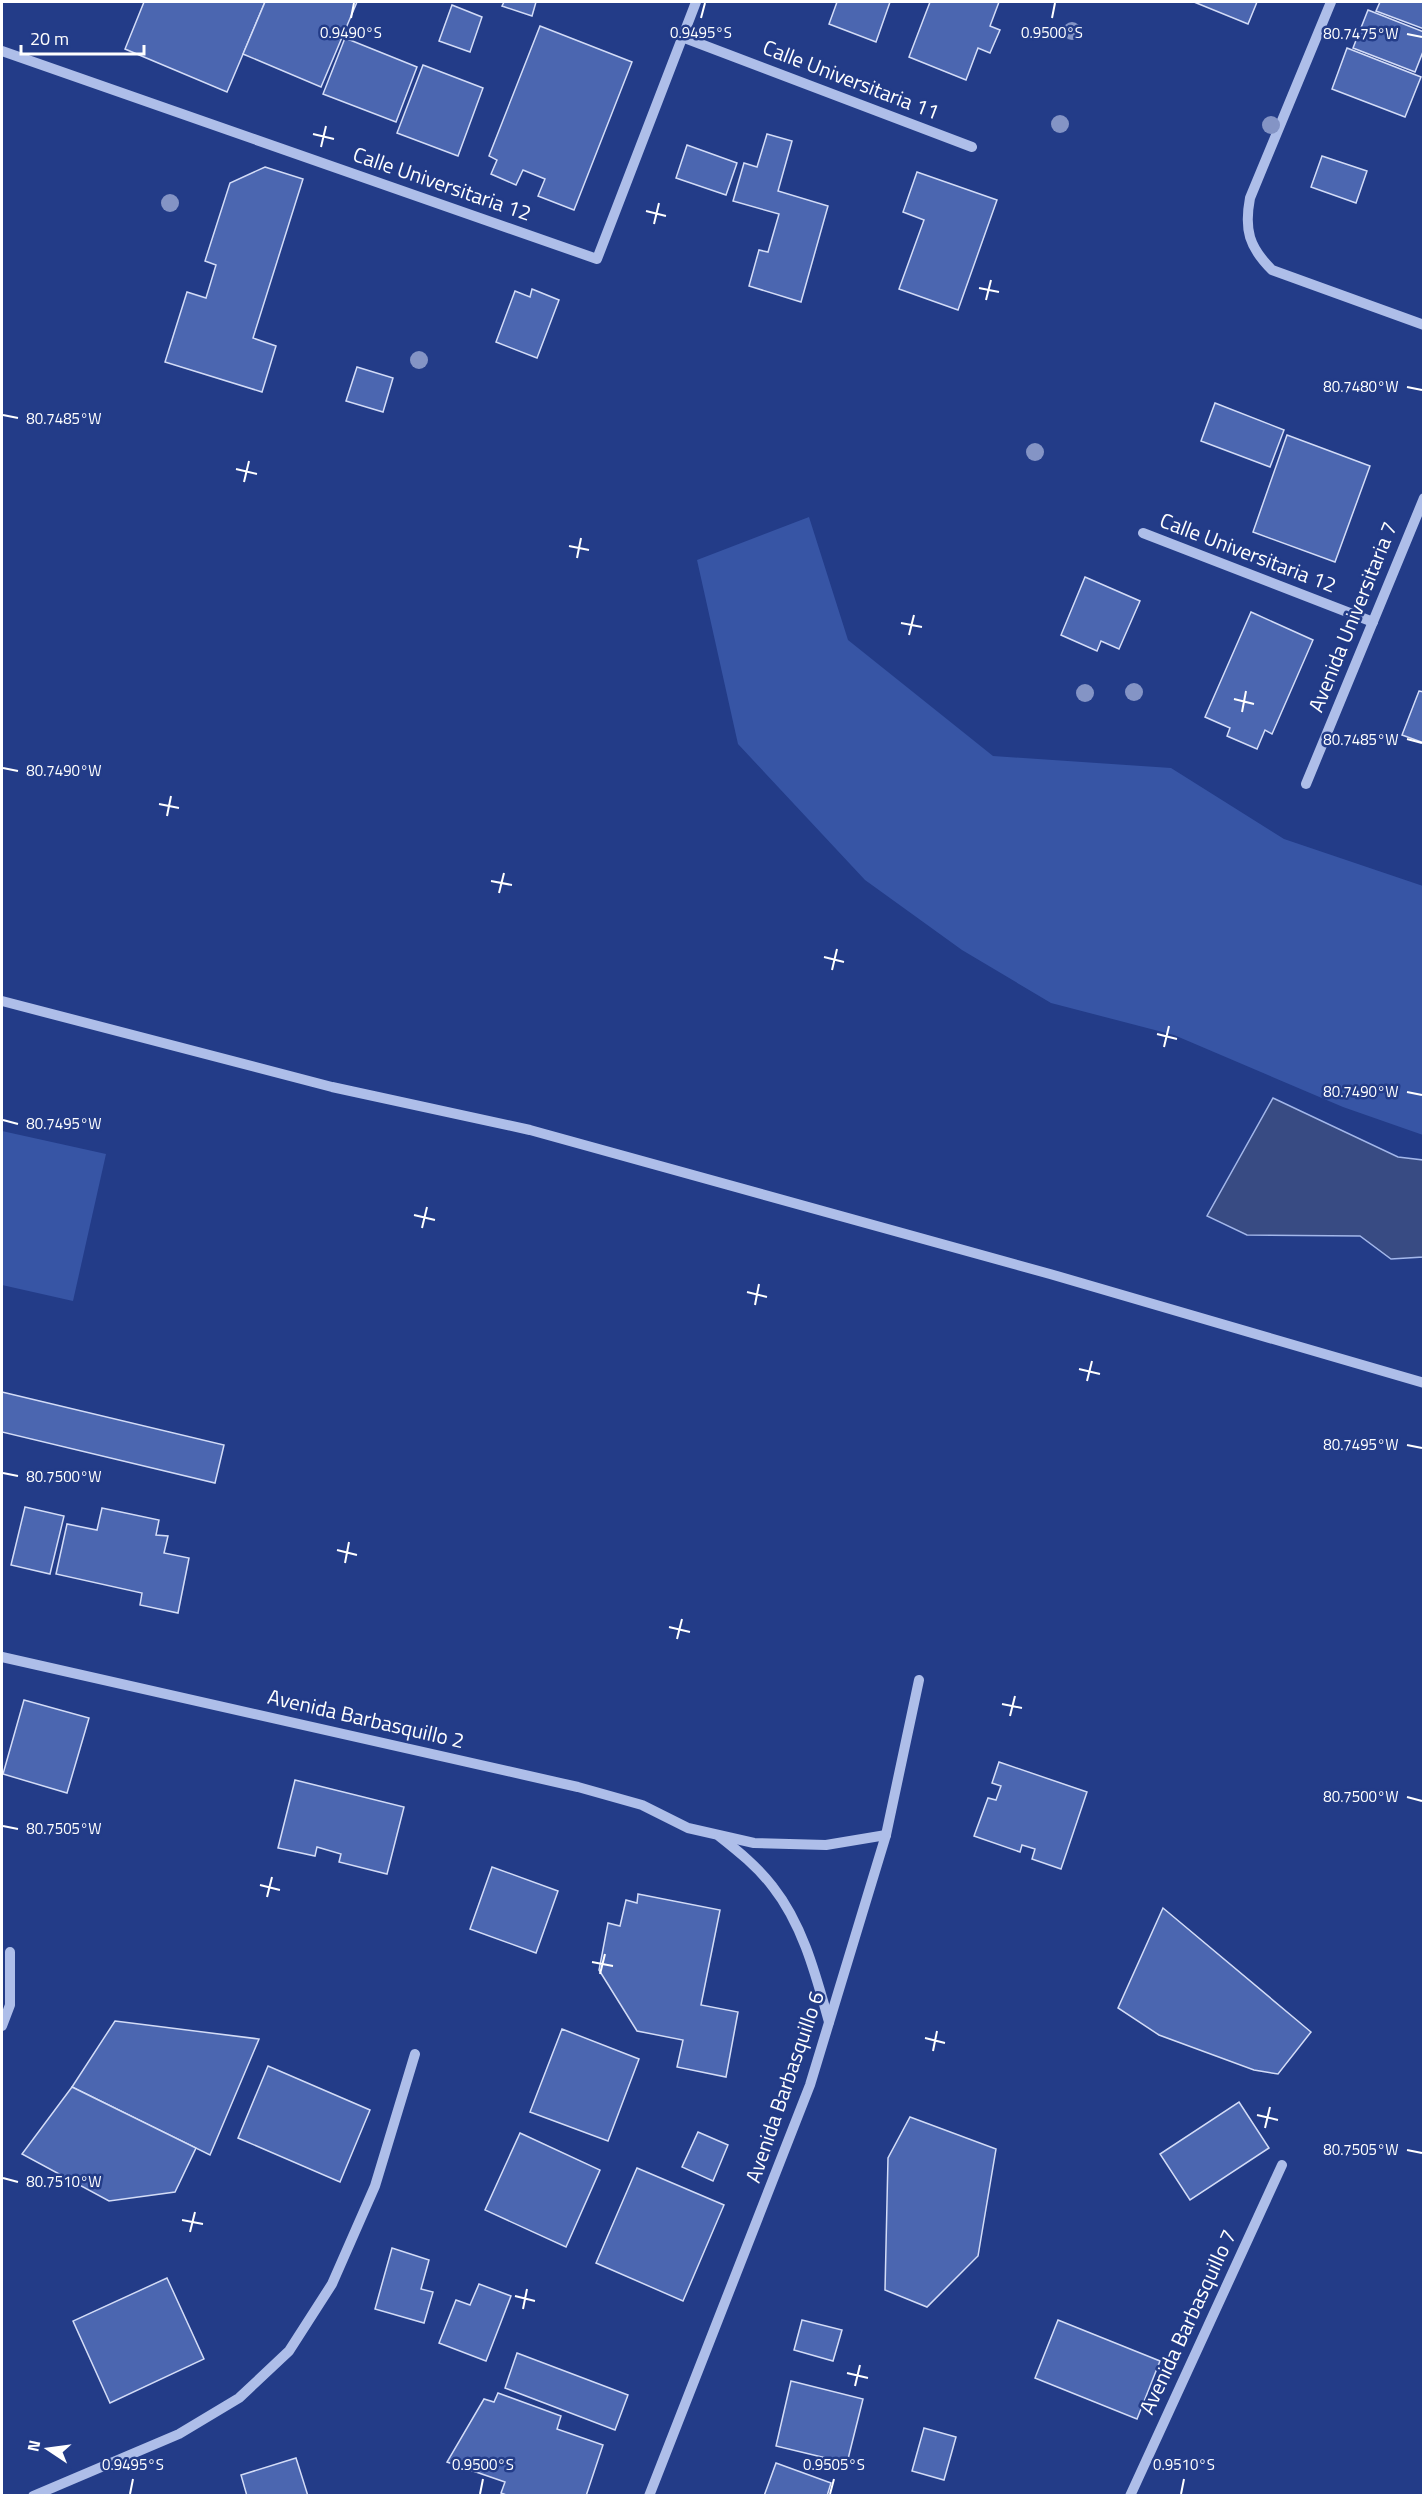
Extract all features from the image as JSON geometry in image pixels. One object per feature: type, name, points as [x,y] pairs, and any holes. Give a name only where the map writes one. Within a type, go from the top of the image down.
[{"type":"street","points":[[682,37],[696,2]]},
{"type":"street","points":[[1331,2],[1250,198],[1246,218],[1250,238],[1258,256],[1272,270],[1424,325]]},
{"type":"street","name":"Calle Universitaria 11","points":[[682,37],[972,147]]},
{"type":"street","name":"Calle Universitaria 12","points":[[2,51],[597,259],[682,37]]},
{"type":"street","name":"Avenida Universitaria 7","points":[[1306,784],[1424,498]]},
{"type":"street","name":"Calle Universitaria 12","points":[[1143,533],[1372,622]]},
{"type":"street","points":[[2,1001],[332,1087],[530,1130],[1050,1274],[1424,1383]]},
{"type":"street","name":"Avenida Barbasquillo 2","points":[[2,1657],[578,1787],[642,1805],[688,1828],[754,1843],[826,1845],[886,1836]]},
{"type":"street","name":"Avenida Barbasquillo 6","points":[[649,2496],[810,2085],[886,1836],[919,1680]]},
{"type":"street","points":[[716,1834],[745,1857],[774,1887],[796,1928],[814,1971],[830,2024]]},
{"type":"street","points":[[2,2026],[10,2005],[10,1952]]},
{"type":"street","points":[[33,2496],[179,2434],[239,2398],[289,2351],[332,2284],[375,2186],[415,2054]]},
{"type":"street","name":"Avenida Barbasquillo 7","points":[[1130,2496],[1282,2165]]},
{"type":"shaded area","points":[[809,517],[848,640],[993,756],[1171,768],[1284,839],[1423,886],[1423,1135],[1343,1107],[1174,1035],[1051,1003],[962,950],[865,880],[738,744],[697,560]]},
{"type":"shaded area","points":[[1273,1098],[1398,1157],[1423,1160],[1423,1257],[1391,1259],[1360,1236],[1247,1235],[1207,1216]]},
{"type":"shaded area","points":[[2,1131],[106,1154],[73,1301],[2,1285]]},
{"type":"building","points":[[144,2],[265,2],[227,92],[125,49]]},
{"type":"building","points":[[265,2],[357,2],[321,87],[243,54]]},
{"type":"building","points":[[504,2],[536,2],[532,16],[502,6]]},
{"type":"building","points":[[837,2],[890,2],[876,42],[829,24]]},
{"type":"building","points":[[930,2],[999,2],[990,26],[1000,30],[990,53],[978,48],[966,80],[909,57]]},
{"type":"building","points":[[1194,2],[1257,2],[1248,24]]},
{"type":"building","points":[[1380,2],[1424,2],[1424,29],[1376,11]]},
{"type":"building","points":[[452,5],[482,17],[470,52],[439,41]]},
{"type":"building","points":[[1368,10],[1424,32],[1424,49],[1415,72],[1353,48]]},
{"type":"building","points":[[540,26],[632,62],[574,210],[538,196],[545,179],[523,170],[516,185],[491,174],[497,160],[489,156]]},
{"type":"building","points":[[345,38],[417,67],[396,122],[323,94]]},
{"type":"building","points":[[1347,48],[1421,77],[1405,117],[1332,89]]},
{"type":"building","points":[[423,65],[483,88],[458,156],[397,133]]},
{"type":"building","points":[[767,134],[792,141],[778,191],[828,206],[801,302],[749,286],[759,250],[768,252],[779,214],[733,201],[744,163],[757,167]]},
{"type":"building","points":[[687,145],[737,163],[726,195],[676,178]]},
{"type":"building","points":[[1322,156],[1367,171],[1356,203],[1311,187]]},
{"type":"building","points":[[265,167],[303,179],[253,338],[276,346],[262,392],[165,362],[187,292],[206,298],[216,265],[205,261],[230,183]]},
{"type":"building","points":[[917,172],[997,200],[958,310],[899,289],[924,220],[903,212]]},
{"type":"building","points":[[532,289],[559,300],[537,358],[496,342],[515,291],[530,297]]},
{"type":"building","points":[[357,367],[393,378],[383,412],[346,401]]},
{"type":"building","points":[[1215,403],[1284,430],[1270,467],[1201,441]]},
{"type":"building","points":[[1287,435],[1370,466],[1335,562],[1253,532]]},
{"type":"building","points":[[1085,577],[1140,601],[1119,649],[1101,641],[1097,651],[1061,635]]},
{"type":"building","points":[[1251,612],[1313,640],[1272,734],[1265,730],[1257,749],[1227,736],[1230,728],[1205,717]]},
{"type":"building","points":[[1419,691],[1424,692],[1424,743],[1402,735]]},
{"type":"building","points":[[2,1392],[224,1445],[215,1483],[2,1432]]},
{"type":"building","points":[[25,1507],[64,1516],[50,1574],[11,1565]]},
{"type":"building","points":[[102,1508],[159,1520],[156,1535],[168,1536],[164,1553],[189,1558],[178,1613],[140,1605],[142,1593],[56,1574],[67,1524],[97,1530]]},
{"type":"building","points":[[24,1700],[89,1718],[67,1793],[3,1774]]},
{"type":"building","points":[[999,1762],[1087,1792],[1061,1869],[1032,1859],[1035,1849],[1022,1845],[1020,1852],[974,1836],[988,1798],[996,1800],[1001,1786],[992,1783]]},
{"type":"building","points":[[295,1780],[404,1807],[387,1874],[339,1862],[341,1854],[317,1847],[315,1856],[278,1848]]},
{"type":"building","points":[[492,1867],[558,1891],[536,1953],[470,1929]]},
{"type":"building","points":[[638,1894],[720,1910],[701,2005],[738,2012],[726,2077],[677,2067],[683,2040],[637,2031],[599,1970],[608,1923],[620,1926],[626,1900],[637,1903]]},
{"type":"building","points":[[1163,1908],[1311,2032],[1278,2074],[1254,2070],[1159,2035],[1118,2008]]},
{"type":"building","points":[[115,2021],[259,2039],[210,2155],[72,2087]]},
{"type":"building","points":[[562,2029],[639,2059],[608,2141],[530,2112]]},
{"type":"building","points":[[268,2066],[370,2110],[340,2182],[238,2138]]},
{"type":"building","points":[[72,2087],[196,2148],[175,2192],[109,2201],[22,2154]]},
{"type":"building","points":[[1239,2102],[1269,2148],[1190,2200],[1160,2154]]},
{"type":"building","points":[[910,2117],[996,2149],[978,2256],[927,2307],[885,2290],[888,2158]]},
{"type":"building","points":[[698,2132],[728,2145],[713,2181],[682,2167]]},
{"type":"building","points":[[520,2133],[600,2170],[566,2247],[485,2210]]},
{"type":"building","points":[[637,2168],[724,2205],[683,2301],[596,2263]]},
{"type":"building","points":[[392,2248],[429,2260],[421,2289],[433,2292],[424,2323],[375,2309]]},
{"type":"building","points":[[167,2278],[204,2359],[110,2403],[73,2321]]},
{"type":"building","points":[[479,2284],[511,2296],[486,2361],[439,2343],[456,2300],[470,2305]]},
{"type":"building","points":[[802,2320],[842,2330],[833,2361],[794,2350]]},
{"type":"building","points":[[1058,2320],[1160,2361],[1137,2419],[1035,2378]]},
{"type":"building","points":[[517,2353],[628,2395],[615,2430],[505,2388]]},
{"type":"building","points":[[791,2381],[863,2399],[847,2463],[776,2446]]},
{"type":"building","points":[[498,2393],[561,2416],[557,2429],[603,2445],[586,2496],[509,2496],[501,2493],[505,2482],[447,2462],[484,2399],[494,2402]]},
{"type":"building","points":[[924,2428],[956,2437],[944,2480],[912,2471]]},
{"type":"building","points":[[296,2458],[308,2496],[247,2496],[241,2475]]},
{"type":"building","points":[[776,2463],[831,2483],[827,2496],[764,2496]]}]
